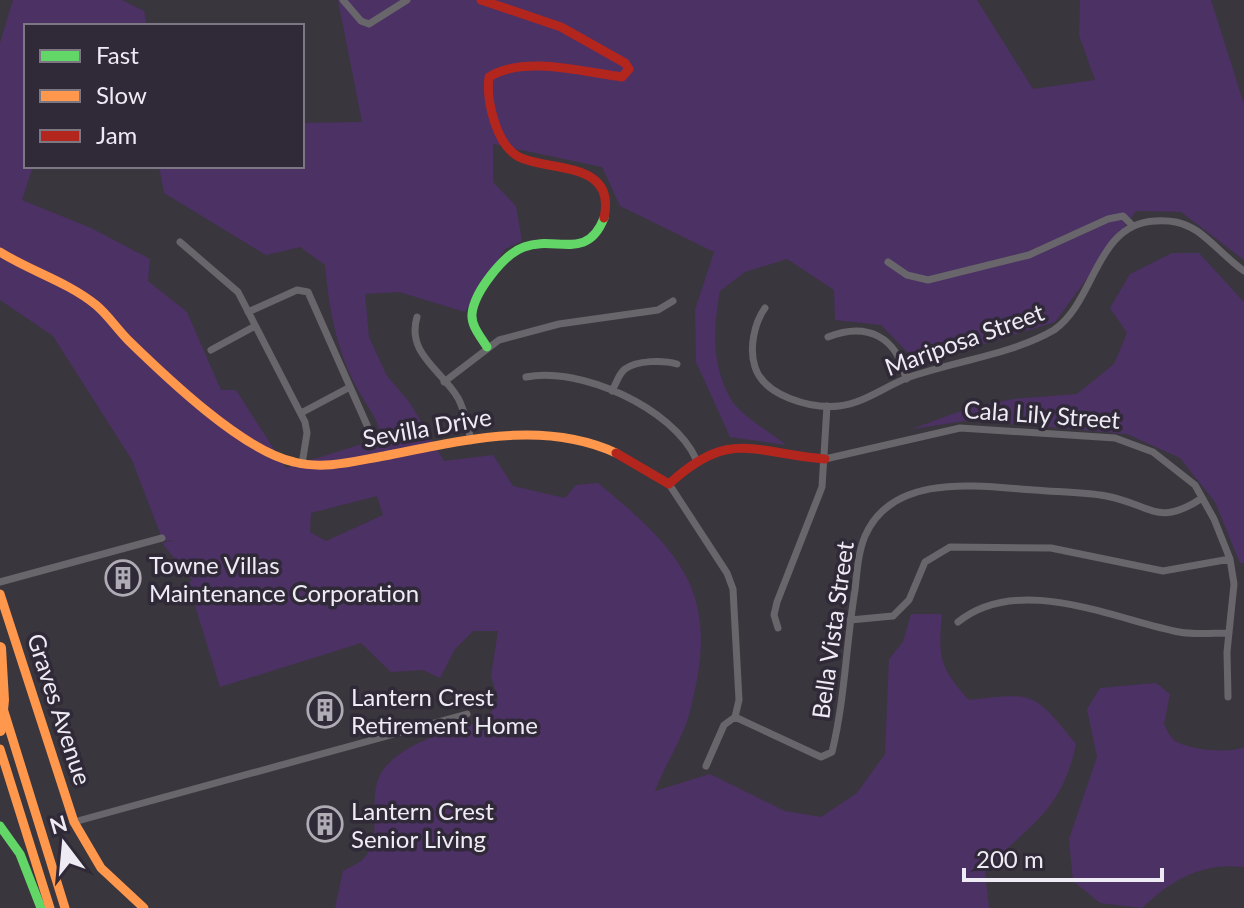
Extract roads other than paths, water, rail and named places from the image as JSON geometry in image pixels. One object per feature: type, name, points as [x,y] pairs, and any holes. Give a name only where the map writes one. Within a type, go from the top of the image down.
[{"type":"main road","points":[[481,0],[561,27],[625,63],[629,69],[622,77],[560,70],[501,69],[490,75],[487,88],[502,141],[510,152],[520,158],[588,174],[602,188],[606,212],[604,222],[588,240],[564,246],[523,248],[504,263],[473,310],[473,324],[487,347]]},
{"type":"main road","name":"Sevilla Drive","points":[[0,252],[90,300],[139,351],[255,446],[276,458],[330,466],[532,433],[585,438],[642,464],[669,484]]},
{"type":"main road","name":"Cala Lily Street","points":[[669,484],[696,459],[719,449],[743,445],[825,459]]},
{"type":"main road","name":"Graves Avenue","points":[[0,594],[74,822],[101,868],[144,908]]},
{"type":"main road","points":[[0,648],[0,730]]},
{"type":"main road","points":[[0,697],[65,908]]},
{"type":"main road","points":[[0,749],[50,908]]},
{"type":"main road","points":[[0,826],[20,854],[41,908]]},
{"type":"street","points":[[343,0],[361,21],[369,24],[407,0]]},
{"type":"street","points":[[888,262],[907,275],[928,280],[1029,255],[1108,219],[1123,216],[1132,225],[1175,220],[1199,232],[1244,271]]},
{"type":"street","name":"Mariposa Street","points":[[765,308],[757,319],[753,355],[761,379],[780,394],[827,406],[857,402],[906,379],[1054,330],[1072,312],[1114,240],[1132,225]]},
{"type":"street","points":[[180,242],[238,292],[301,413],[307,433],[302,464]]},
{"type":"street","points":[[248,312],[297,290],[308,292],[370,432]]},
{"type":"street","points":[[444,382],[499,340],[559,324],[658,310],[673,301]]},
{"type":"street","points":[[417,317],[413,329],[418,348],[457,395],[471,441]]},
{"type":"street","points":[[211,350],[255,326]]},
{"type":"street","points":[[828,337],[846,330],[876,333],[897,352],[906,379]]},
{"type":"street","points":[[612,391],[622,370],[630,366],[666,361],[677,364]]},
{"type":"street","points":[[526,377],[541,374],[566,377],[612,391],[667,422],[696,459]]},
{"type":"street","points":[[301,413],[350,387]]},
{"type":"street","points":[[778,628],[774,615],[777,602],[822,487],[827,406]]},
{"type":"street","name":"Cala Lily Street","points":[[825,459],[960,428],[1115,438],[1161,457],[1195,485],[1230,559],[1234,584],[1228,697]]},
{"type":"street","name":"Sevilla Drive","points":[[669,484],[727,573],[733,589],[739,700],[735,717]]},
{"type":"street","name":"Bella Vista Street","points":[[735,717],[821,757],[832,752],[841,716],[850,620],[862,545],[868,531],[887,507],[914,493],[956,485],[1108,497],[1152,513],[1165,514],[1183,510],[1202,498]]},
{"type":"street","points":[[0,582],[162,538]]},
{"type":"street","points":[[850,620],[893,616],[909,600],[925,562],[939,551],[956,546],[1051,548],[1163,571],[1230,559]]},
{"type":"street","points":[[958,622],[971,612],[990,607],[1041,601],[1184,633],[1229,633]]},
{"type":"street","points":[[74,822],[467,714]]},
{"type":"street","points":[[706,766],[724,725],[735,717]]},
{"type":"place","name":"Towne Villas Maintenance Corporation","points":[[123,578]]},
{"type":"place","name":"Lantern Crest Retirement Home","points":[[325,710]]},
{"type":"place","name":"Lantern Crest Senior Living","points":[[325,824]]}]
